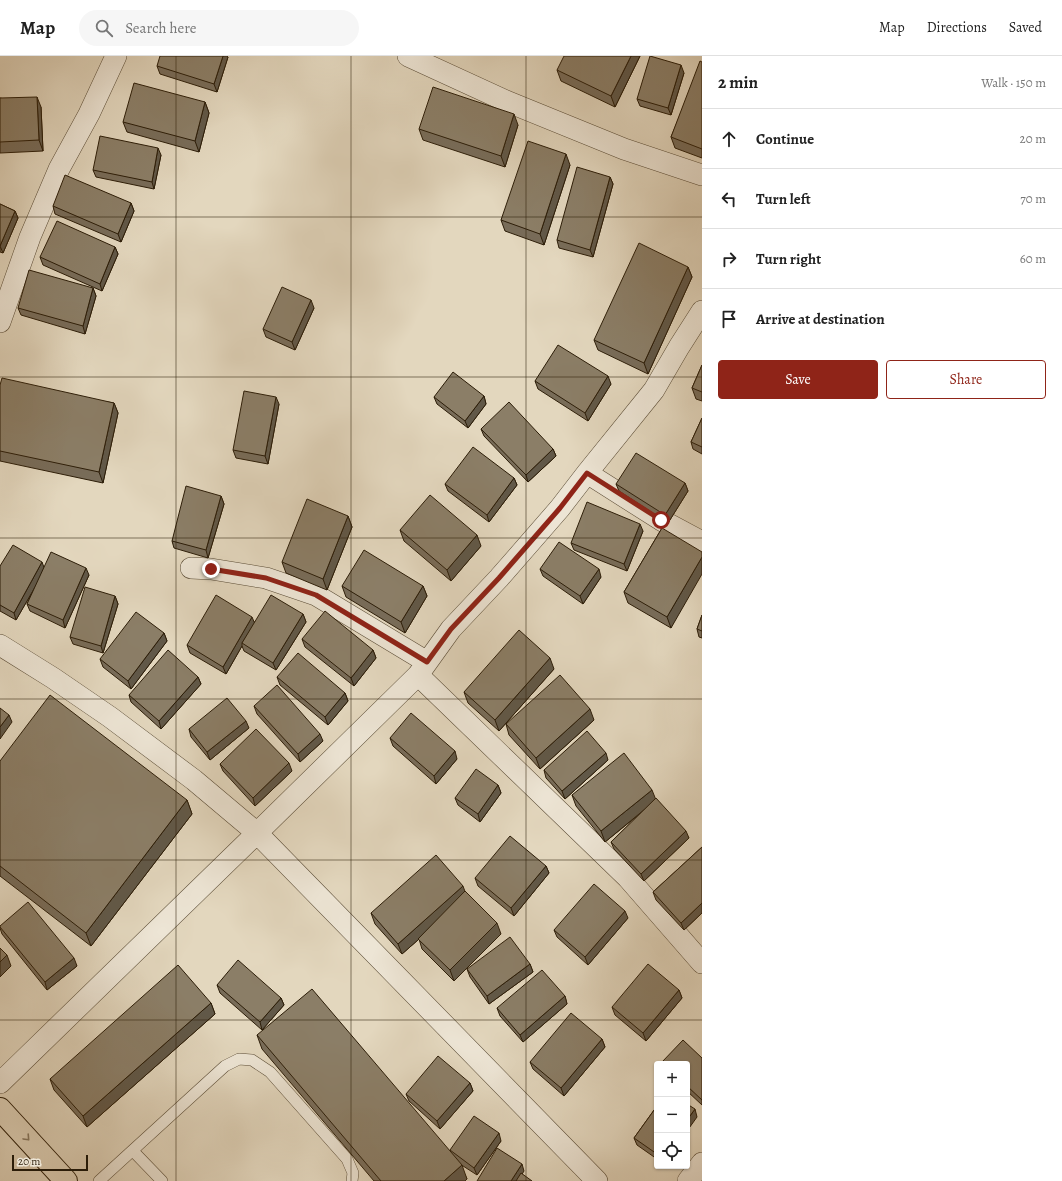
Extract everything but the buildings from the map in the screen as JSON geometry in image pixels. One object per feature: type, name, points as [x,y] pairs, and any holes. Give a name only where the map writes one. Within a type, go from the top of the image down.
[{"type":"highway","points":[[0,1110],[66,1181]]},
{"type":"street","points":[[0,322],[30,237],[59,169],[116,56]]},
{"type":"street","points":[[408,56],[514,104],[624,149],[702,175]]},
{"type":"street","points":[[0,1083],[258,833],[422,668],[451,629],[499,578],[560,508],[654,390],[702,311]]},
{"type":"street","points":[[587,473],[661,520],[702,542]]},
{"type":"street","points":[[191,568],[211,569],[266,578],[316,595],[422,668],[628,878],[702,962]]},
{"type":"street","points":[[0,645],[53,678],[110,717],[194,780],[258,833],[597,1181]]},
{"type":"street","points":[[688,1181],[702,1163]]},
{"type":"lane","points":[[99,1181],[226,1066],[239,1059],[252,1060],[270,1072],[347,1160],[353,1172],[352,1181]]},
{"type":"lane","points":[[133,1150],[162,1181]]},
{"type":"route","points":[[211,569],[266,578],[316,595],[427,662],[451,629],[499,578],[560,508],[587,473],[661,520]]}]
